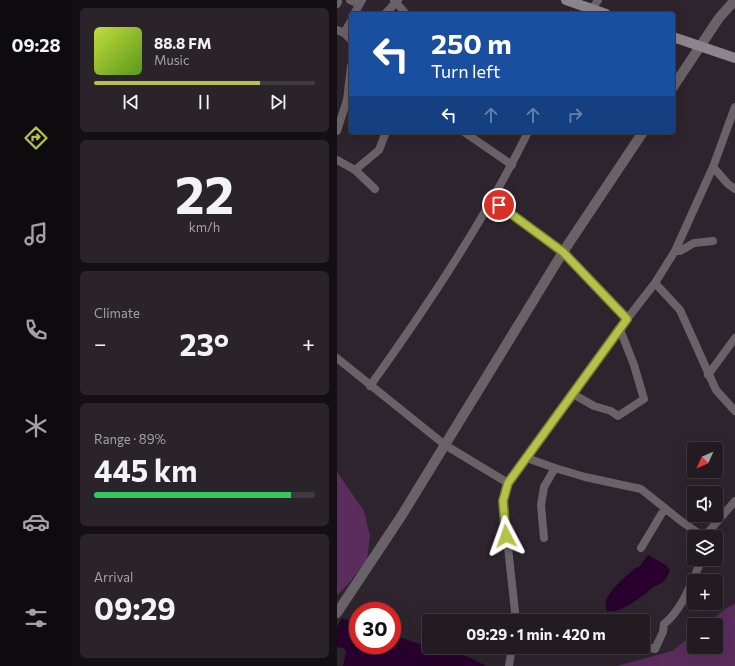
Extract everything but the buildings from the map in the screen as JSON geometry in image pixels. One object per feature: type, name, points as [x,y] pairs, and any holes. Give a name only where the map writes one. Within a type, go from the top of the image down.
[{"type":"main road","points":[[566,0],[591,12]]},
{"type":"main road","points":[[675,38],[735,58]]},
{"type":"street","points":[[350,0],[361,2],[356,12]]},
{"type":"street","points":[[591,12],[598,0]]},
{"type":"street","points":[[675,84],[719,18],[735,0]]},
{"type":"street","points":[[387,12],[396,1],[404,12]]},
{"type":"street","points":[[349,23],[341,32],[349,38]]},
{"type":"street","points":[[337,131],[338,121],[347,100],[349,90]]},
{"type":"street","points":[[515,614],[503,501],[508,483],[618,330],[655,283],[675,251],[713,167],[735,107]]},
{"type":"street","points":[[355,170],[379,150],[384,134]]},
{"type":"street","points":[[467,134],[512,165]]},
{"type":"street","points":[[370,386],[418,319],[492,200],[512,165],[527,134]]},
{"type":"street","points":[[337,613],[402,515],[563,252],[642,134]]},
{"type":"street","points":[[337,160],[355,170],[375,189]]},
{"type":"street","points":[[713,167],[735,189]]},
{"type":"street","points":[[492,200],[563,252],[627,319]]},
{"type":"street","points":[[675,251],[694,243],[713,241]]},
{"type":"street","points":[[655,283],[680,310],[716,390],[735,411]]},
{"type":"street","points":[[573,394],[594,406],[611,411],[618,416],[645,399],[634,365],[621,332],[618,330]]},
{"type":"street","points":[[708,375],[735,338]]},
{"type":"street","points":[[337,358],[445,445],[508,483]]},
{"type":"street","points":[[527,458],[555,468],[641,489],[695,530]]},
{"type":"street","points":[[544,538],[541,505],[544,487],[555,468]]},
{"type":"street","points":[[711,530],[735,501]]},
{"type":"street","points":[[641,548],[665,508]]},
{"type":"street","points":[[650,647],[655,648],[663,632],[664,624],[673,617],[678,609],[699,566]]},
{"type":"street","points":[[509,666],[511,654]]},
{"type":"shaded area","points":[[337,472],[364,511],[370,536],[367,560],[350,582],[337,595]]},
{"type":"shaded area","points":[[648,555],[666,565],[670,570],[665,580],[624,607],[618,610],[607,611],[605,605],[610,593],[635,568],[639,567]]},
{"type":"shaded area","points":[[735,604],[735,666],[617,666],[672,651],[687,639],[687,654],[723,654],[723,618],[714,618],[728,607]]},
{"type":"shaded area","points":[[342,618],[349,621],[349,654],[401,654],[401,638],[422,645],[422,654],[457,654],[469,657],[486,666],[343,666],[346,652],[344,648],[337,647],[337,627]]},
{"type":"route","points":[[499,205],[563,252],[627,319],[508,483],[503,501],[506,536]]}]
